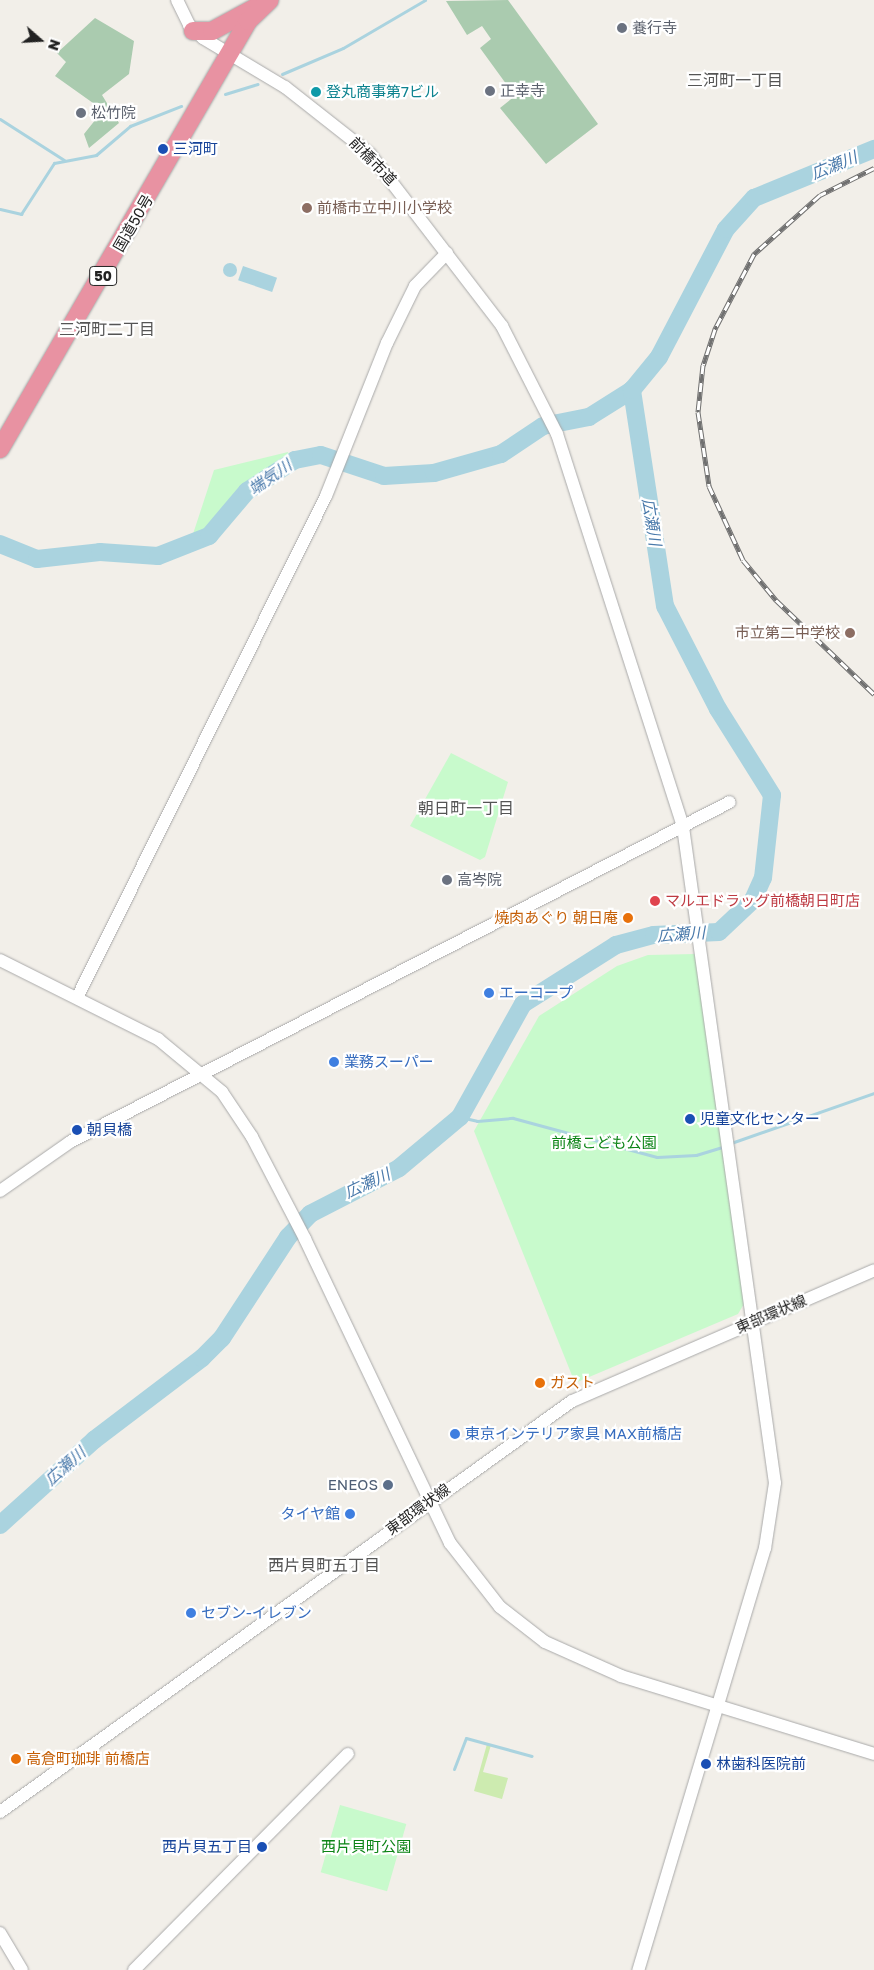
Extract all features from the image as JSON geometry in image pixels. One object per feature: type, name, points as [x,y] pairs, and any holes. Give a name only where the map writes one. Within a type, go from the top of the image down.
[{"type":"highway","points":[[193,30],[212,31],[266,2]]},
{"type":"highway","name":"国道50号","points":[[0,449],[230,56],[266,2]]},
{"type":"street","points":[[177,0],[193,30]]},
{"type":"street","name":"前橋市道","points":[[193,30],[230,56],[285,87],[370,154],[502,326],[532,378],[557,434],[683,827],[702,946],[752,1322],[772,1442],[774,1497],[767,1541],[716,1705],[638,1970]]},
{"type":"street","points":[[77,998],[340,461],[373,375],[415,286],[447,253]]},
{"type":"street","points":[[0,1191],[70,1142],[730,802]]},
{"type":"street","points":[[0,960],[152,1035],[204,1073],[234,1108],[302,1234],[431,1499],[450,1543],[480,1587],[531,1632],[621,1676],[874,1754]]},
{"type":"street","name":"東部環状線","points":[[0,1812],[431,1499],[572,1401],[874,1270]]},
{"type":"street","points":[[134,1970],[348,1754]]},
{"type":"street","points":[[0,1933],[22,1970]]},
{"type":"green space","points":[[508,0],[598,124],[546,164],[500,108],[515,96],[480,48],[491,39],[482,26],[467,35],[446,1]]},
{"type":"green space","points":[[95,18],[134,41],[129,74],[102,95],[119,123],[89,148],[84,134],[96,119],[92,115],[93,103],[55,76],[66,62],[57,53]]},
{"type":"green space","points":[[288,452],[289,456],[242,490],[200,537],[193,534],[214,470]]},
{"type":"green space","points":[[451,753],[508,782],[485,857],[480,860],[410,826]]},
{"type":"green space","name":"前橋こども公園","points":[[695,954],[745,1302],[738,1314],[575,1383],[474,1131],[539,1016],[617,966],[648,955]]},
{"type":"green space","points":[[487,1744],[491,1745],[483,1772],[508,1778],[502,1799],[474,1791]]},
{"type":"green space","name":"西片貝町公園","points":[[340,1805],[406,1824],[387,1891],[321,1872]]},
{"type":"water","points":[[227,263],[233,263],[237,270],[233,277],[227,277],[223,273],[223,267]]},
{"type":"water","points":[[243,266],[277,278],[272,292],[238,280]]},
{"type":"waterway","points":[[282,74],[343,48],[425,0]]},
{"type":"waterway","points":[[225,94],[257,84]]},
{"type":"waterway","points":[[0,209],[21,214],[54,163],[96,155],[130,126],[181,106]]},
{"type":"waterway","points":[[0,119],[64,160]]},
{"type":"waterway","name":"広瀬川","points":[[0,1525],[94,1440],[202,1358],[222,1338],[288,1237],[310,1214],[399,1168],[460,1117],[523,1004],[616,945],[654,935],[719,932],[753,900],[763,878],[772,795],[718,709],[665,606],[632,390],[659,357],[726,229],[754,198],[874,149]]},
{"type":"waterway","name":"端気川","points":[[0,544],[37,559],[100,552],[158,556],[209,536],[247,491],[295,460],[321,455],[384,476],[434,473],[501,454],[543,426],[589,417],[632,390]]},
{"type":"waterway","points":[[731,1143],[874,1093]]},
{"type":"waterway","points":[[460,1117],[477,1121],[513,1118],[657,1157],[696,1155],[725,1146]]},
{"type":"waterway","points":[[454,1769],[466,1738],[532,1756]]},
{"type":"railway","points":[[874,168],[820,195],[754,254],[715,329],[703,365],[698,412],[709,486],[743,560],[776,600],[874,694]]},
{"type":"place","name":"養行寺","points":[[622,28]]},
{"type":"place","name":"正幸寺","points":[[490,91]]},
{"type":"place","name":"登丸商事第7ビル","points":[[316,92]]},
{"type":"place","name":"松竹院","points":[[81,113]]},
{"type":"place","name":"三河町","points":[[163,149]]},
{"type":"place","name":"前橋市立中川小学校","points":[[307,208]]},
{"type":"place","name":"市立第二中学校","points":[[850,633]]},
{"type":"place","name":"高岑院","points":[[447,880]]},
{"type":"place","name":"マルエドラッグ前橋朝日町店","points":[[655,901]]},
{"type":"place","name":"焼肉あぐり 朝日庵","points":[[628,918]]},
{"type":"place","name":"エーコープ","points":[[489,993]]},
{"type":"place","name":"業務スーパー","points":[[334,1062]]},
{"type":"place","name":"児童文化センター","points":[[690,1119]]},
{"type":"place","name":"朝貝橋","points":[[77,1130]]},
{"type":"place","name":"ガスト","points":[[540,1383]]},
{"type":"place","name":"東京インテリア家具 MAX前橋店","points":[[455,1434]]},
{"type":"place","name":"ENEOS","points":[[388,1485]]},
{"type":"place","name":"タイヤ館","points":[[350,1514]]},
{"type":"place","name":"セブン-イレブン","points":[[191,1613]]},
{"type":"place","name":"高倉町珈琲 前橋店","points":[[16,1759]]},
{"type":"place","name":"林歯科医院前","points":[[706,1764]]},
{"type":"place","name":"西片貝五丁目","points":[[262,1847]]},
{"type":"district","name":"三河町一丁目","points":[[735,80]]},
{"type":"district","name":"三河町二丁目","points":[[107,329]]},
{"type":"district","name":"朝日町一丁目","points":[[466,808]]},
{"type":"district","name":"西片貝町五丁目","points":[[324,1565]]}]
